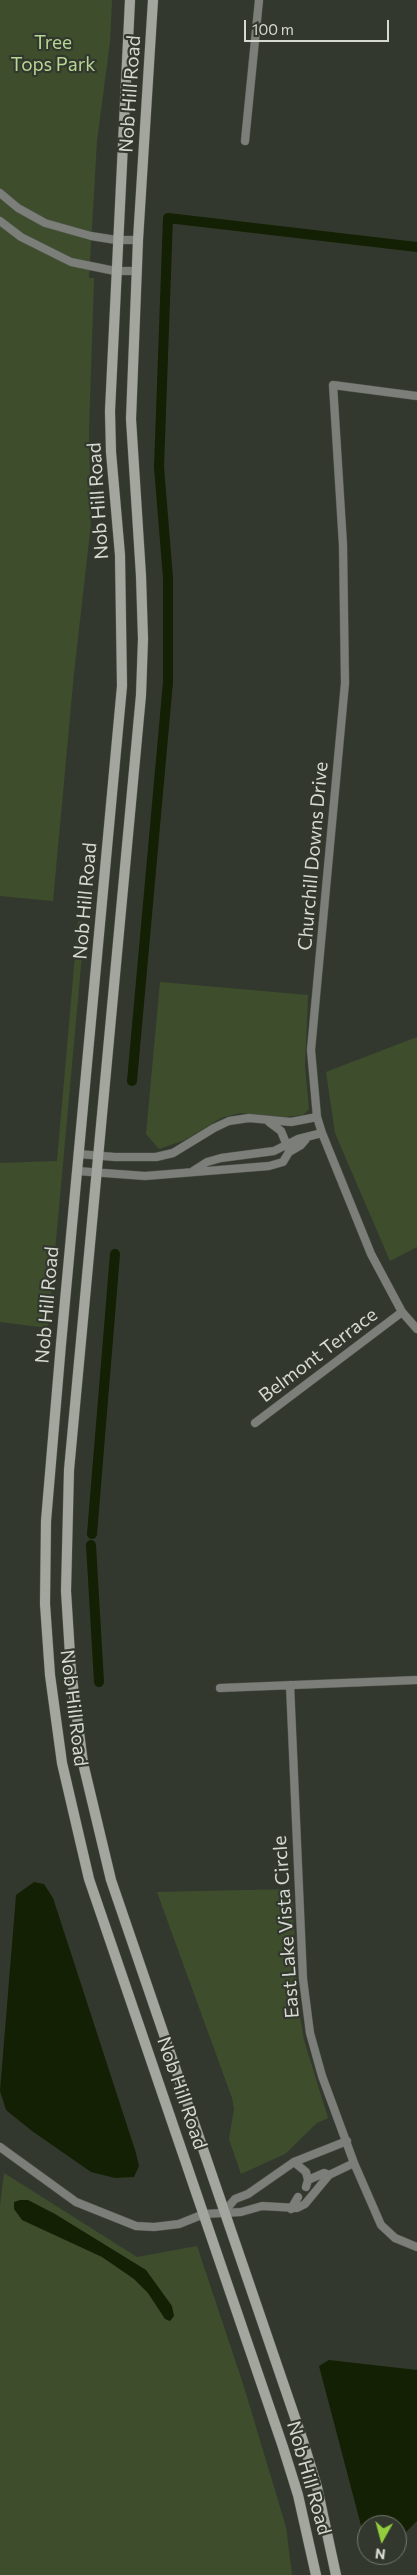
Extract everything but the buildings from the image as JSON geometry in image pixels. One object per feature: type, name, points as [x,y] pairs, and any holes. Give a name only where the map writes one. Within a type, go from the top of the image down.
[{"type":"main road","name":"Nob Hill Road","points":[[130,0],[116,240],[110,419],[120,555],[122,686],[46,1521],[45,1604],[50,1675],[62,1763],[90,1879],[298,2495],[316,2575]]},
{"type":"main road","name":"Nob Hill Road","points":[[153,0],[138,240],[131,418],[141,576],[143,639],[141,695],[69,1470],[66,1591],[75,1714],[83,1763],[111,1880],[303,2441],[317,2487],[336,2575]]},
{"type":"street","points":[[245,141],[259,0]]},
{"type":"street","points":[[0,193],[18,208],[45,223],[116,240],[138,240]]},
{"type":"street","points":[[0,221],[21,237],[71,262],[115,271],[138,271]]},
{"type":"street","name":"Churchill Downs Drive","points":[[417,396],[333,384],[343,545],[345,683],[312,1050],[318,1117],[322,1133],[371,1254],[402,1312],[417,1329]]},
{"type":"street","points":[[78,1154],[156,1157],[173,1153],[229,1121],[249,1118],[291,1122],[318,1117]]},
{"type":"street","points":[[268,1120],[280,1131],[287,1143],[289,1152]]},
{"type":"street","points":[[193,1171],[207,1162],[220,1158],[274,1151],[287,1143],[322,1133]]},
{"type":"street","points":[[77,1171],[145,1176],[269,1166],[283,1162],[289,1152],[301,1145],[306,1139]]},
{"type":"street","name":"Belmont Terrace","points":[[255,1423],[402,1312]]},
{"type":"street","points":[[220,1688],[417,1680]]},
{"type":"street","name":"East Lake Vista Circle","points":[[290,1686],[303,1980],[310,2033],[322,2076],[354,2163],[381,2224],[394,2238],[417,2246]]},
{"type":"street","points":[[224,2213],[235,2199],[248,2194],[294,2162],[347,2141]]},
{"type":"street","points":[[0,2147],[76,2202],[136,2226],[154,2227],[179,2224],[204,2214],[240,2212],[262,2206],[290,2209],[305,2204],[329,2174]]},
{"type":"street","points":[[294,2162],[306,2172],[307,2184],[324,2174],[329,2174],[354,2163]]},
{"type":"street","points":[[290,2209],[298,2197]]},
{"type":"green space","name":"Tree Tops Park","points":[[0,0],[112,0],[110,42],[97,141],[89,278],[94,278],[89,431],[91,523],[74,673],[53,901],[0,896]]},
{"type":"green space","points":[[78,921],[85,922],[48,1328],[0,1322],[0,1163],[57,1161]]},
{"type":"green space","points":[[160,982],[308,995],[305,1067],[309,1109],[303,1115],[285,1117],[240,1113],[221,1118],[185,1140],[159,1149],[146,1134]]},
{"type":"green space","points":[[417,1037],[417,1247],[390,1261],[335,1133],[326,1072]]},
{"type":"green space","points":[[292,1889],[298,2006],[304,2040],[328,2118],[317,2123],[285,2154],[241,2174],[229,2139],[234,2109],[232,2098],[157,1892]]},
{"type":"green space","points":[[4,2173],[137,2257],[197,2246],[244,2387],[286,2527],[292,2575],[0,2575],[0,2206]]},
{"type":"shaded area","points":[[34,1882],[44,1884],[53,1898],[136,2153],[139,2166],[134,2177],[115,2178],[91,2172],[32,2131],[6,2110],[0,2091],[16,1895]]},
{"type":"shaded area","points":[[28,2200],[55,2214],[146,2270],[172,2306],[174,2316],[170,2321],[165,2319],[148,2293],[134,2279],[102,2257],[22,2220],[14,2209],[14,2202]]},
{"type":"shaded area","points":[[329,2360],[417,2370],[417,2521],[407,2531],[407,2515],[358,2515],[319,2366]]},
{"type":"waterway","points":[[132,1081],[168,682],[168,578],[159,467],[168,218],[417,247]]},
{"type":"waterway","points":[[92,1534],[115,1254]]},
{"type":"waterway","points":[[91,1545],[99,1682]]}]
